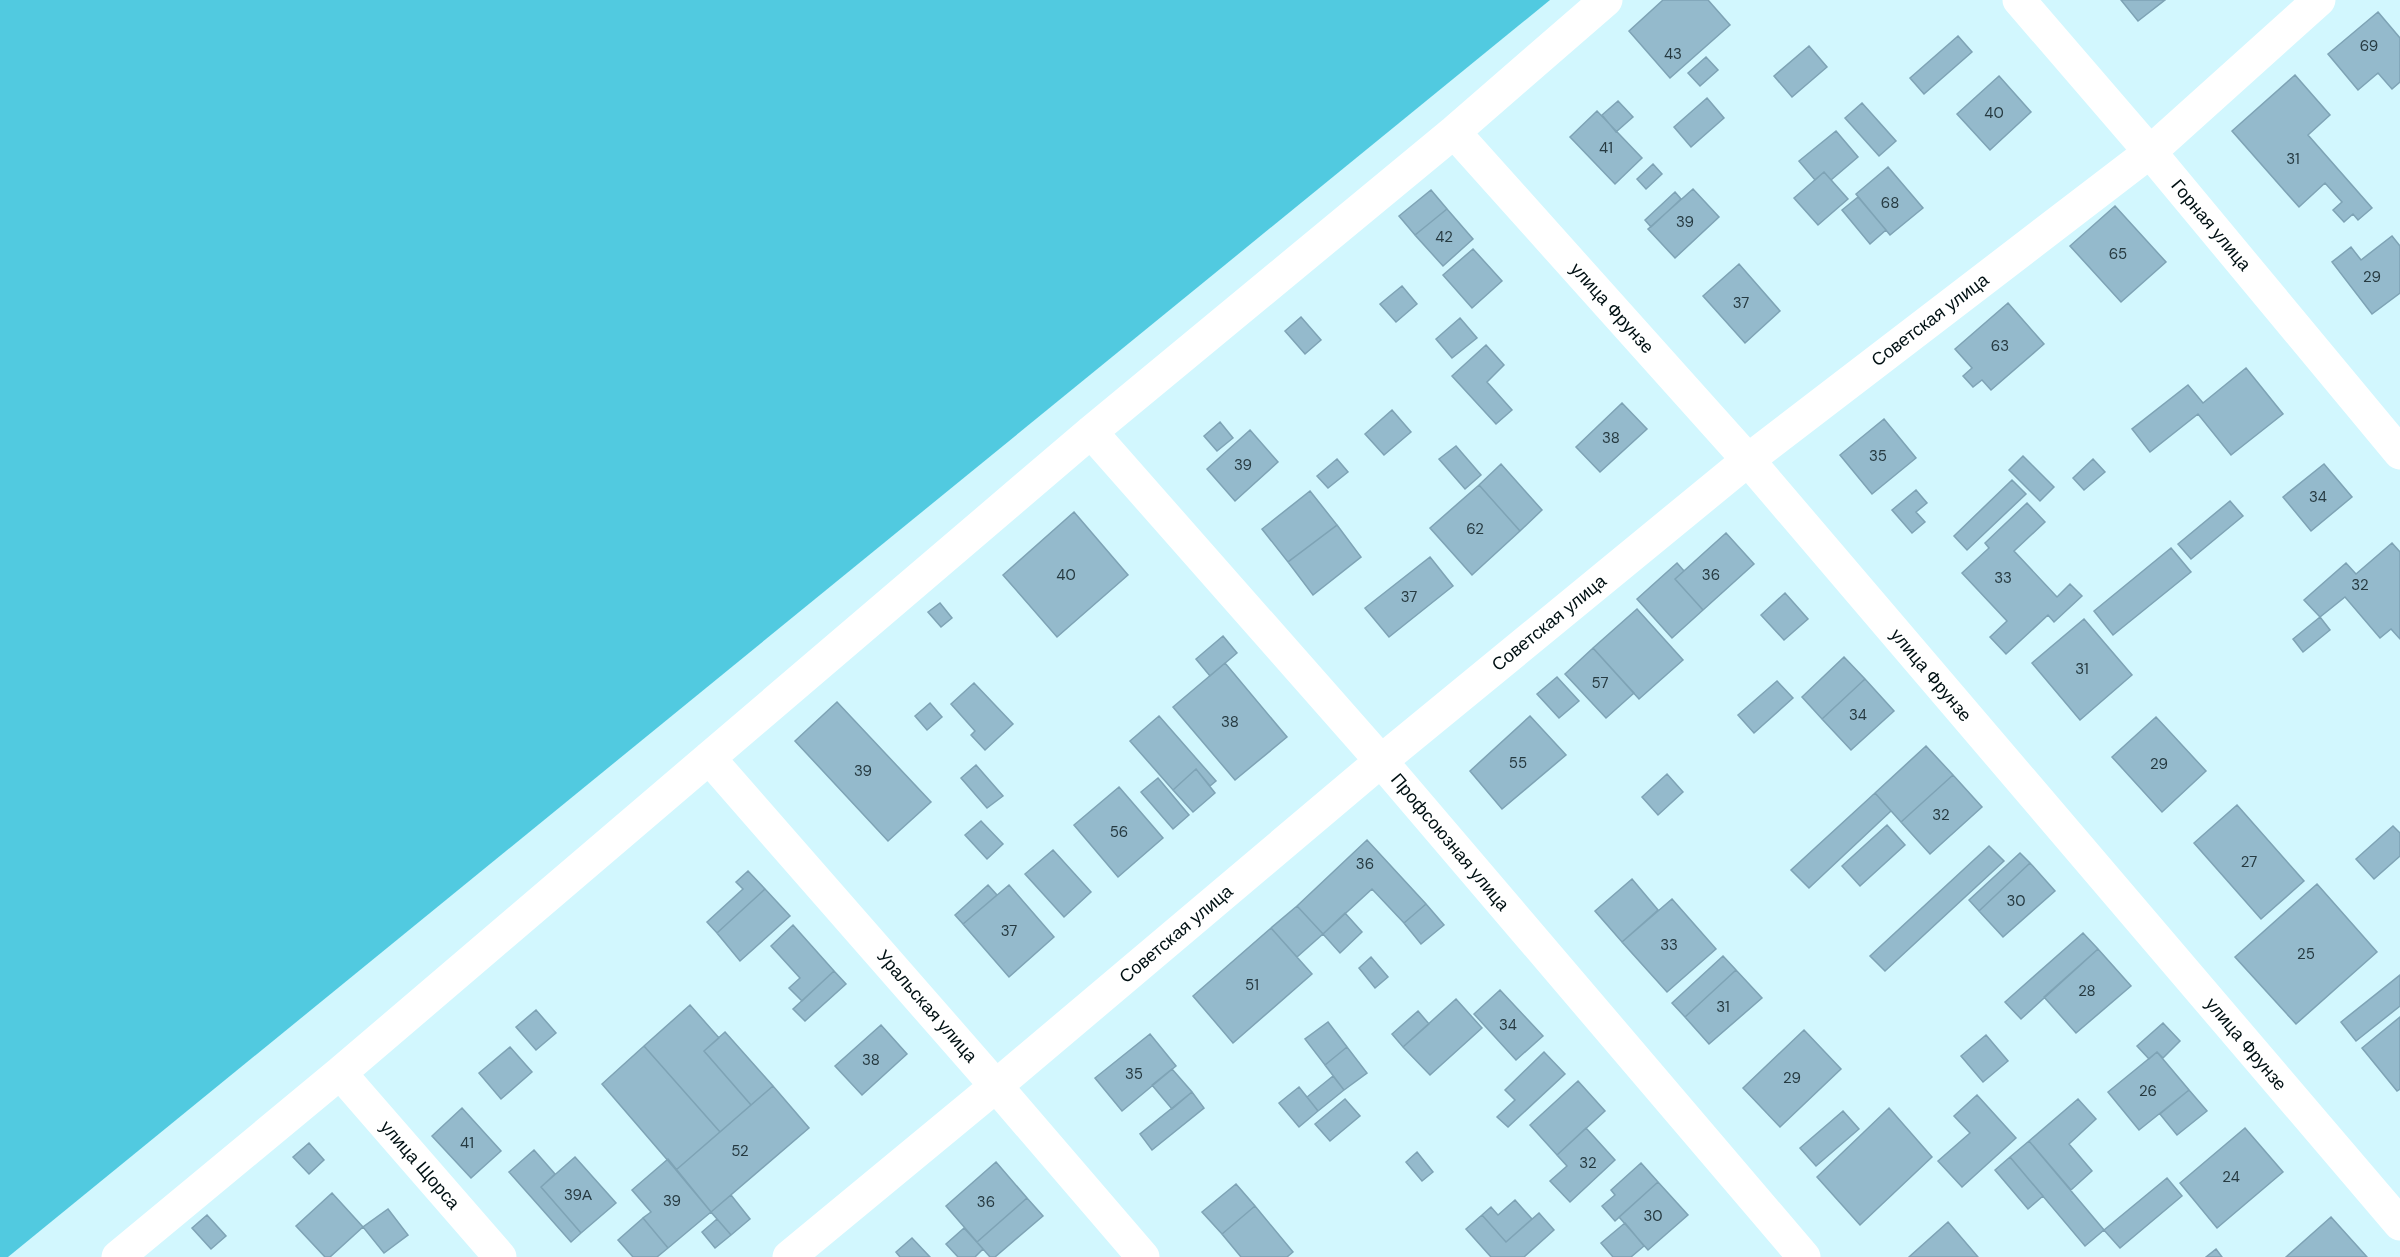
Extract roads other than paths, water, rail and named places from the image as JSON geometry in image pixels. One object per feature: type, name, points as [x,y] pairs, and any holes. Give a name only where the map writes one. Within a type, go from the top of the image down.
[{"type":"street","points":[[118,1257],[340,1073],[1091,432],[1454,132],[1606,0]]},
{"type":"street","name":"Горная улица","points":[[2019,0],[2150,152],[2400,453]]},
{"type":"street","name":"Советская улица","points":[[789,1257],[996,1086],[1381,761],[1748,459],[2150,152],[2319,0]]},
{"type":"street","name":"улица Фрунзе","points":[[1454,132],[1748,459],[2400,1224]]},
{"type":"street","name":"Профсоюзная улица","points":[[1091,432],[1381,761],[1804,1257]]},
{"type":"street","name":"Уральская улица","points":[[709,758],[1143,1257]]},
{"type":"street","name":"улица Щорса","points":[[340,1073],[500,1257]]}]
